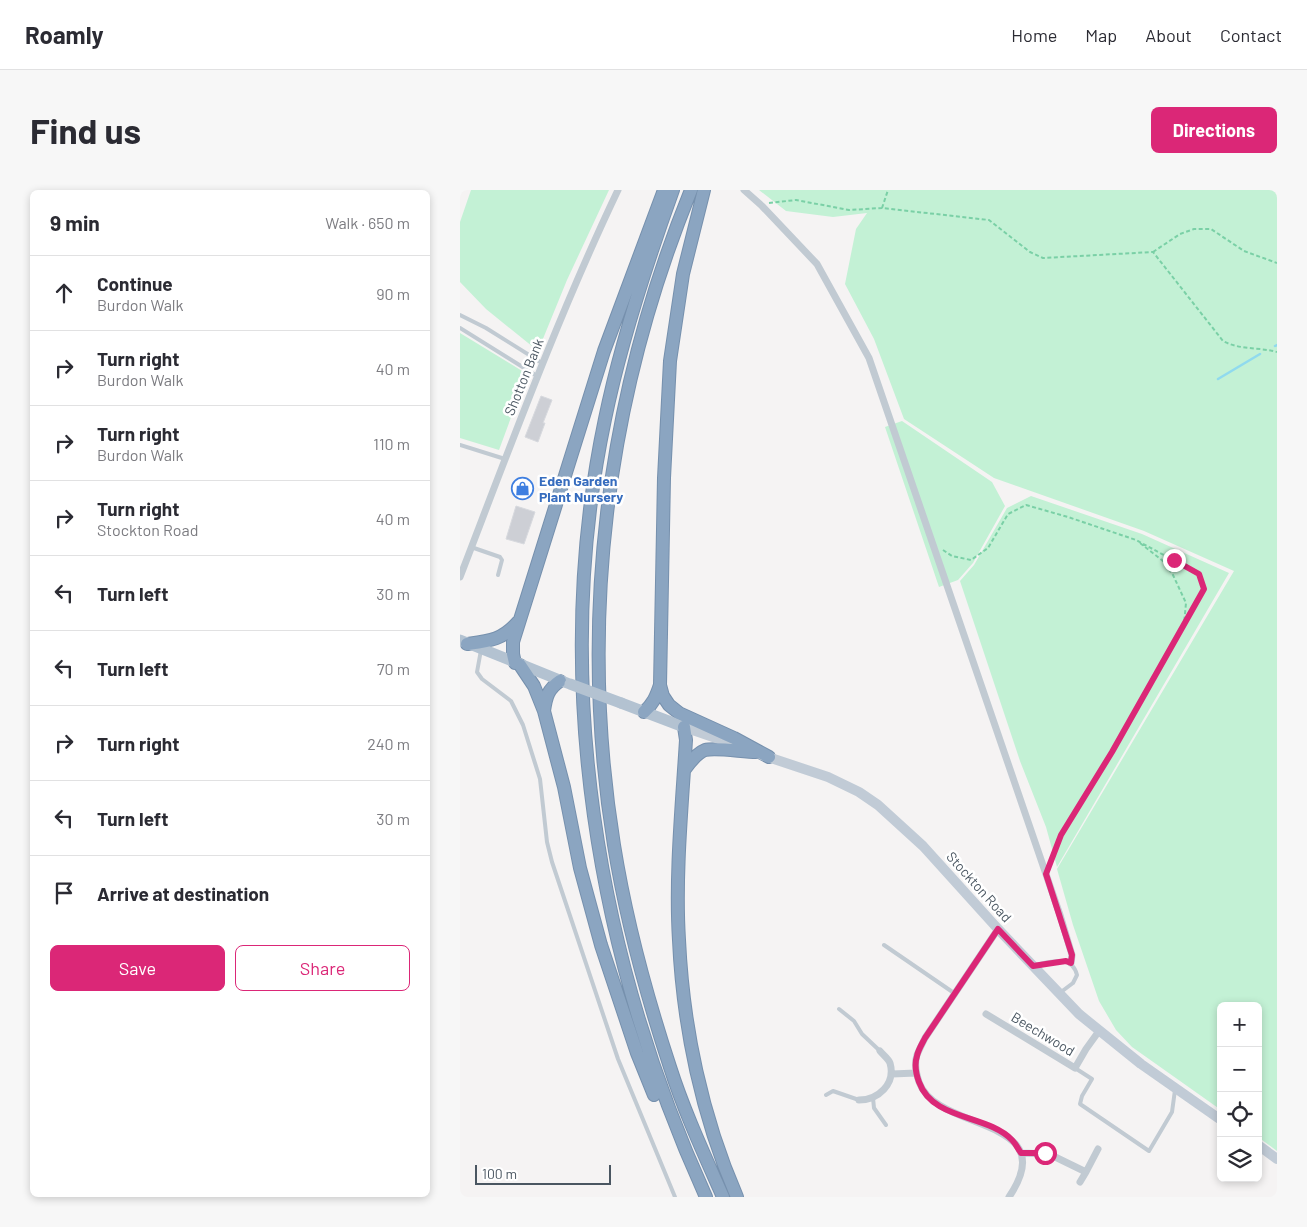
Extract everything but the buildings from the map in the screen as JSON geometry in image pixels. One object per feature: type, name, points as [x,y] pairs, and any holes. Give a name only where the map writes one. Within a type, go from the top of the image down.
[{"type":"highway","points":[[664,190],[604,351],[519,621],[513,642],[513,654],[534,686],[544,711],[564,787],[580,868],[601,945],[637,1053],[668,1128],[688,1158]]},
{"type":"highway","points":[[674,190],[632,313],[615,373],[604,422],[594,483],[587,550],[583,654],[585,722],[589,782],[598,844],[608,904],[621,961],[659,1085],[688,1158],[706,1197]]},
{"type":"highway","points":[[691,190],[677,225],[648,313],[619,428],[609,492],[602,562],[598,644],[600,716],[614,844],[626,907],[643,977],[670,1069],[699,1142],[724,1197]]},
{"type":"highway","points":[[644,712],[656,698],[660,685],[664,478],[670,361],[683,274],[704,190]]},
{"type":"highway","points":[[464,642],[490,641],[505,635],[519,621]]},
{"type":"highway","points":[[544,711],[550,689],[565,683]]},
{"type":"highway","points":[[660,685],[663,696],[679,713],[734,738],[769,757]]},
{"type":"highway","points":[[684,727],[686,740],[678,898],[679,941],[686,1006],[695,1062],[712,1131],[737,1197]]},
{"type":"highway","points":[[685,768],[704,750],[756,752]]},
{"type":"main road","points":[[464,642],[565,683],[684,727]]},
{"type":"main road","name":"Stockton Road","points":[[684,727],[828,777],[859,792],[878,805],[923,846],[998,929],[1079,1014],[1175,1088],[1217,1117]]},
{"type":"main road","points":[[1262,1148],[1277,1159]]},
{"type":"street","name":"Shotton Bank","points":[[460,576],[537,376],[592,242],[618,190]]},
{"type":"street","points":[[744,190],[762,206],[817,264],[869,358],[1046,874],[1072,955],[1071,963]]},
{"type":"street","points":[[998,929],[925,1038],[917,1056],[916,1073],[921,1088],[934,1103],[950,1112],[994,1128],[1012,1140],[1021,1153],[1021,1174],[1016,1188],[1009,1197]]},
{"type":"street","name":"Beechwood","points":[[986,1014],[1075,1068],[1099,1031]]},
{"type":"street","points":[[859,1100],[873,1098],[888,1085],[892,1074],[889,1061],[880,1051]]},
{"type":"street","points":[[892,1074],[916,1073]]},
{"type":"street","points":[[1080,1182],[1098,1149]]},
{"type":"street","points":[[1021,1153],[1049,1154],[1086,1172]]},
{"type":"lane","points":[[460,316],[486,328],[542,364]]},
{"type":"lane","points":[[460,328],[537,376]]},
{"type":"lane","points":[[460,445],[505,459]]},
{"type":"lane","points":[[471,547],[500,557],[502,560],[498,575]]},
{"type":"lane","points":[[481,650],[477,672],[482,679],[510,701],[520,718],[531,747],[540,779],[547,842],[552,862],[618,1059],[675,1197]]},
{"type":"lane","points":[[884,945],[954,993]]},
{"type":"lane","points":[[1033,966],[1066,961],[1076,968],[1077,974],[1073,983],[1059,993]]},
{"type":"lane","points":[[839,1009],[854,1021],[862,1034],[880,1051]]},
{"type":"lane","points":[[1075,1068],[1092,1079],[1082,1096],[1080,1104],[1149,1151],[1172,1112],[1175,1088]]},
{"type":"lane","points":[[826,1095],[833,1091],[859,1100]]},
{"type":"lane","points":[[873,1098],[874,1108],[886,1125]]},
{"type":"path","points":[[882,208],[888,190]]},
{"type":"path","points":[[762,206],[772,201],[796,200],[850,210],[882,208],[989,220],[1030,252],[1043,258],[1153,252],[1180,234],[1194,229],[1211,230],[1244,251],[1277,263]]},
{"type":"path","points":[[1153,252],[1222,341],[1241,347],[1277,352]]},
{"type":"path","points":[[932,543],[952,556],[972,560],[988,548],[1008,514],[1026,505],[1136,540],[1199,574],[1204,589],[1112,752],[1061,835],[1046,874]]},
{"type":"path","points":[[1136,540],[1163,561],[1173,575],[1186,603],[1183,626]]},
{"type":"green space","points":[[471,190],[609,190],[567,280],[538,351],[486,309],[460,282],[460,222]]},
{"type":"green space","points":[[759,190],[1277,190],[1277,1151],[1262,1140],[1262,1002],[1217,1002],[1217,1107],[1132,1047],[1116,1030],[1099,1001],[1073,925],[1057,869],[1234,571],[1144,531],[994,478],[904,419],[874,339],[845,284],[856,229],[867,213],[833,217],[786,211]]},
{"type":"green space","points":[[460,333],[527,374],[499,450],[460,438]]},
{"type":"green space","points":[[902,421],[992,482],[1005,506],[973,563],[958,580],[939,587],[885,427]]},
{"type":"green space","points":[[1031,496],[1142,534],[1229,573],[1057,867],[1046,827],[1020,761],[960,581],[974,565],[1007,508]]},
{"type":"waterway","points":[[1218,379],[1260,354]]},
{"type":"place","name":"Eden Garden Plant Nursery","points":[[523,489]]},
{"type":"route","points":[[1045,1153],[1021,1153],[1012,1140],[994,1128],[950,1112],[934,1103],[921,1088],[916,1073],[917,1056],[925,1038],[998,929],[1033,966],[1066,961],[1071,963],[1072,955],[1046,874],[1061,835],[1112,752],[1204,589],[1199,574],[1174,560]]}]
